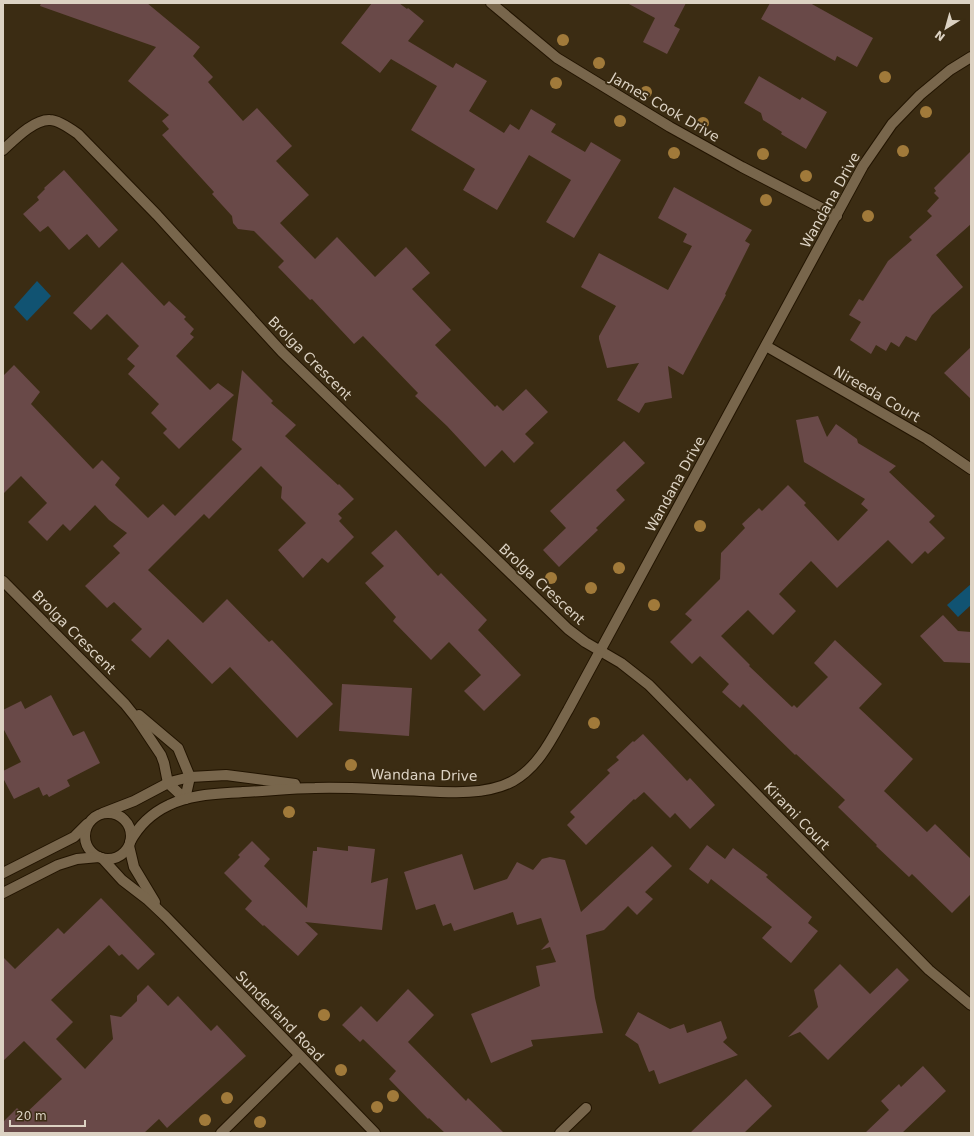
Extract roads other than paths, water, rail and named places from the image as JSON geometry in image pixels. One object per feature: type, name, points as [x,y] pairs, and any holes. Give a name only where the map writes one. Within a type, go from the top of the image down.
[{"type":"street","name":"James Cook Drive","points":[[491,3],[557,58],[663,123],[742,167],[837,216]]},
{"type":"street","name":"Wandana Drive","points":[[3,894],[58,865],[77,859],[110,859],[119,857],[126,850],[139,828],[152,815],[169,804],[185,799],[207,795],[331,788],[466,792],[492,789],[512,782],[530,769],[543,753],[568,710],[863,166],[892,124],[920,96],[950,70],[971,57]]},
{"type":"street","name":"Brolga Crescent","points":[[3,150],[34,124],[50,119],[65,125],[78,134],[157,215],[282,352],[568,629],[585,642],[600,650]]},
{"type":"street","name":"Nireeda Court","points":[[766,346],[927,439],[971,470]]},
{"type":"street","name":"Brolga Crescent","points":[[3,581],[125,704],[176,746],[190,777]]},
{"type":"street","name":"Kirami Court","points":[[600,650],[621,663],[649,685],[928,970],[971,1005]]},
{"type":"street","name":"Brolga Crescent","points":[[125,704],[161,755],[168,783]]},
{"type":"street","name":"Wandana Drive","points":[[3,873],[74,837],[91,819],[134,801],[168,783],[190,777],[218,775],[331,788]]},
{"type":"street","points":[[185,799],[190,777]]},
{"type":"street","points":[[168,783],[185,799]]},
{"type":"street","points":[[103,813],[115,814],[125,820],[130,828],[130,844]]},
{"type":"street","points":[[91,819],[85,830],[86,843],[89,849],[100,858]]},
{"type":"street","name":"Sunderland Road","points":[[130,844],[134,867],[166,917]]},
{"type":"street","name":"Sunderland Road","points":[[100,858],[122,880],[148,900],[166,917],[375,1133]]},
{"type":"street","points":[[221,1133],[299,1056]]},
{"type":"street","points":[[560,1133],[586,1108]]},
{"type":"water","points":[[37,281],[51,296],[27,321],[14,307]]},
{"type":"water","points":[[971,584],[971,605],[958,617],[947,605]]}]
